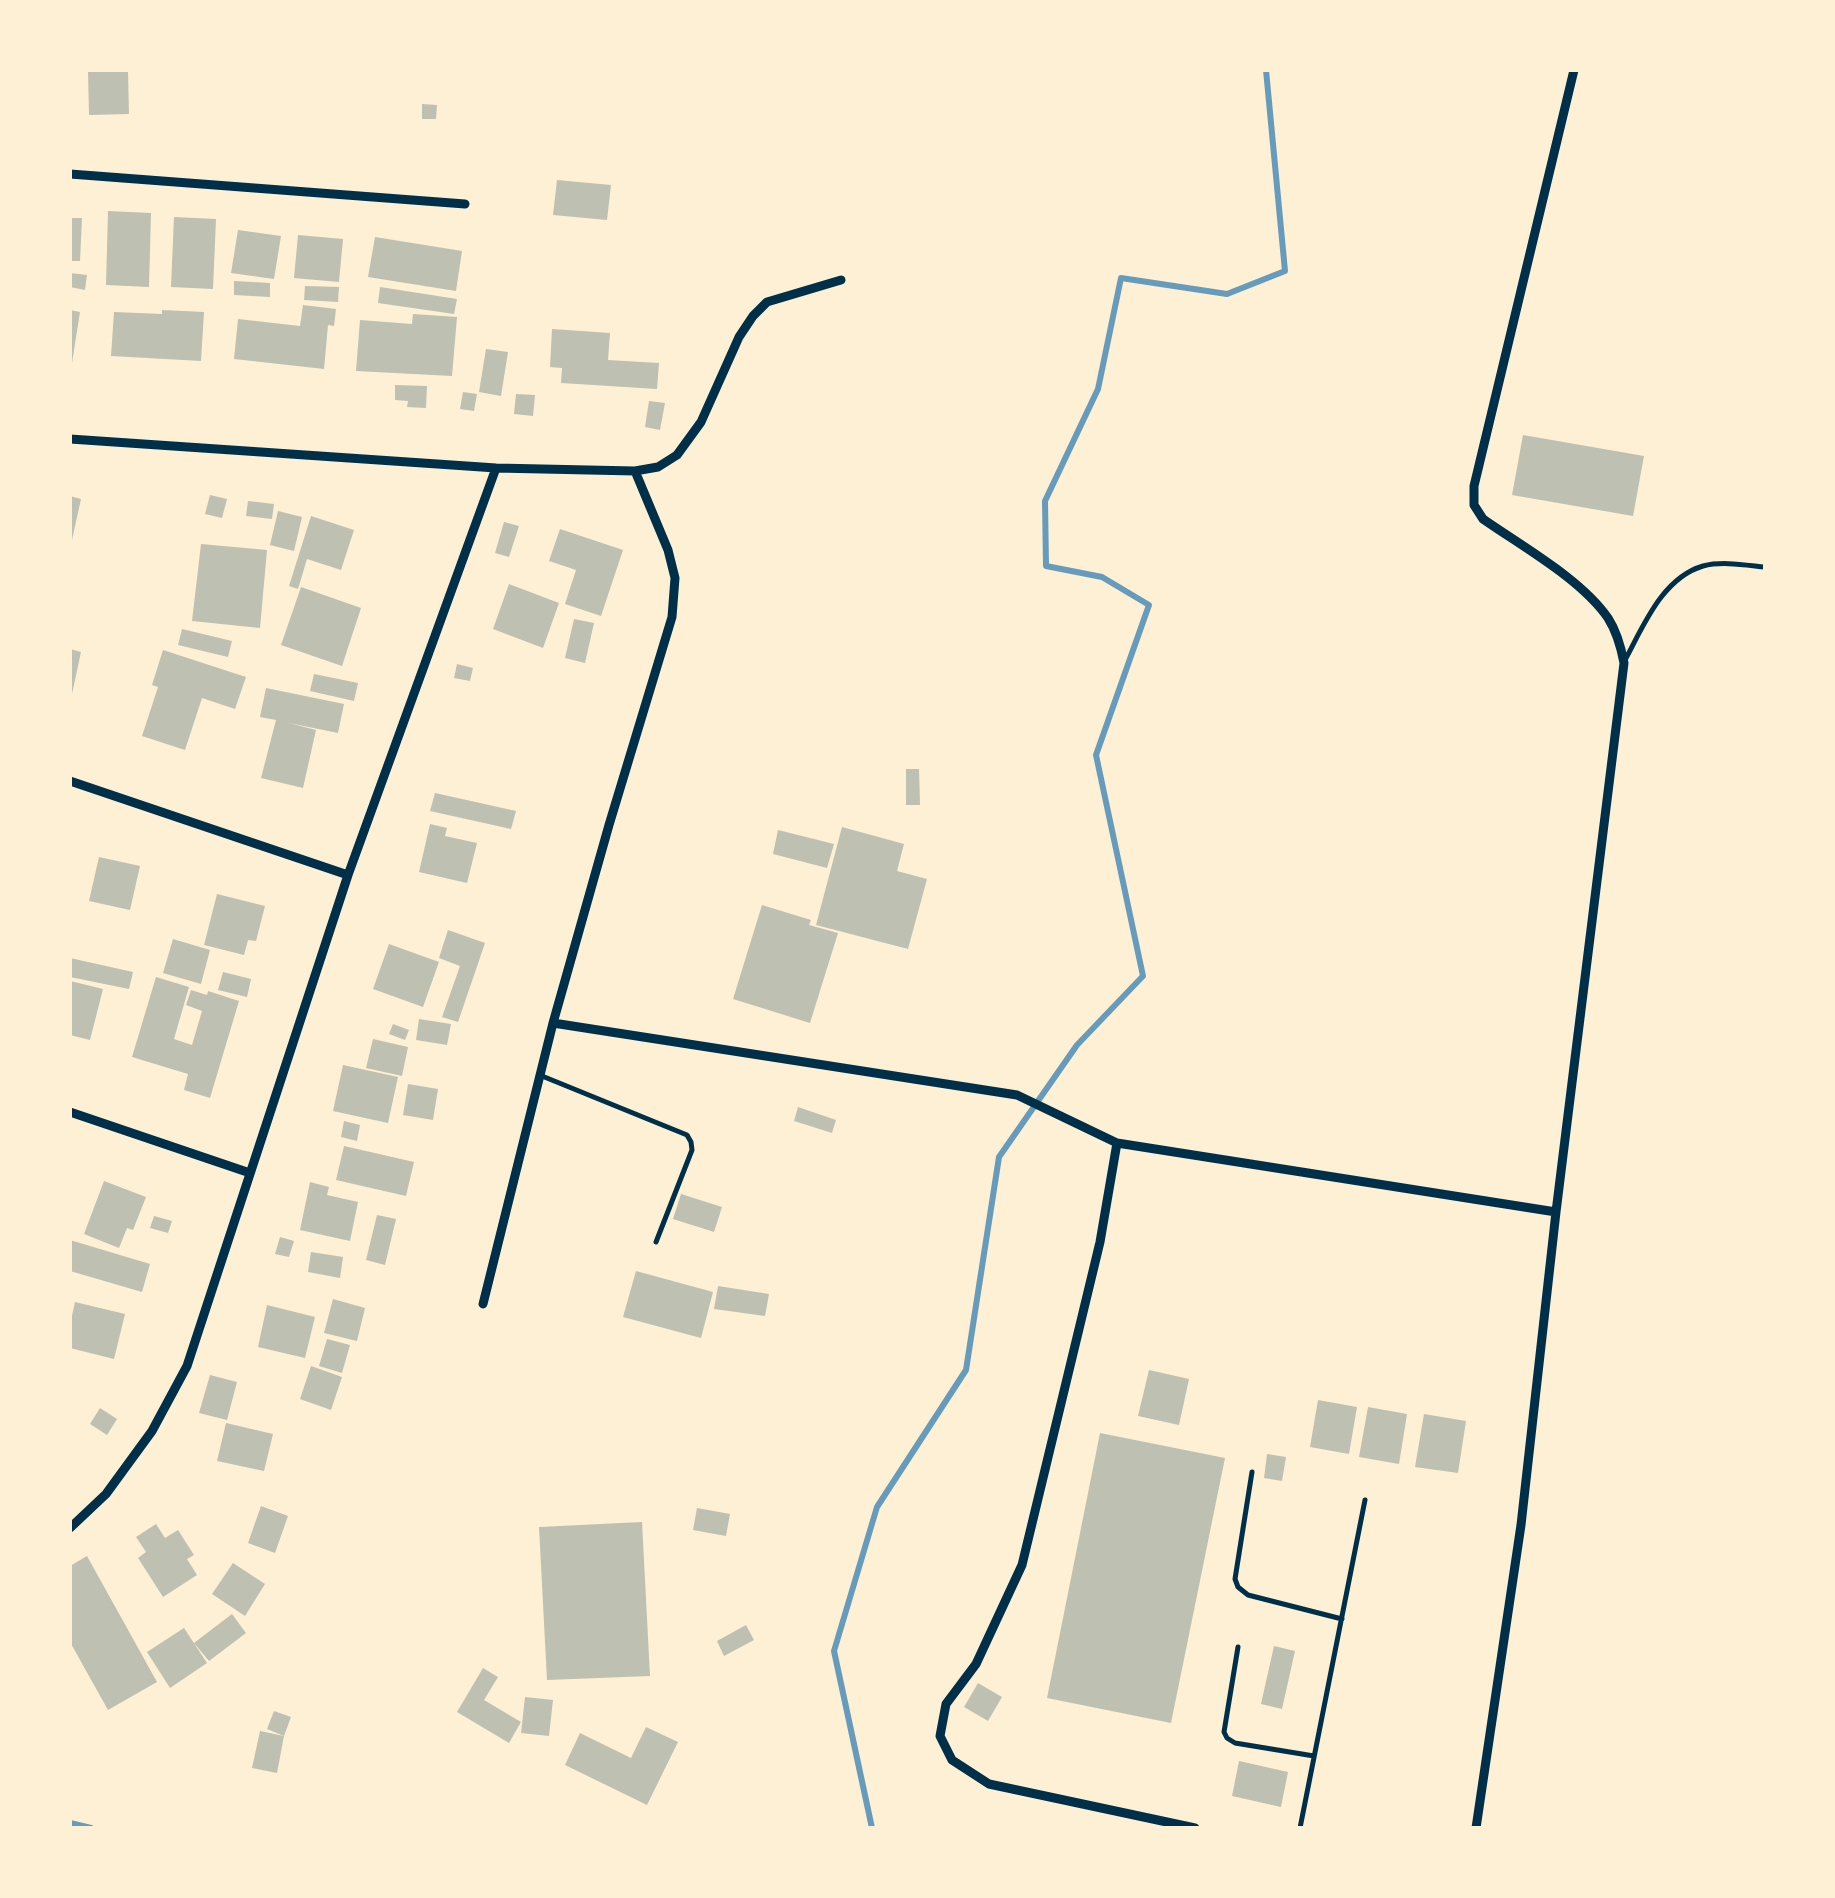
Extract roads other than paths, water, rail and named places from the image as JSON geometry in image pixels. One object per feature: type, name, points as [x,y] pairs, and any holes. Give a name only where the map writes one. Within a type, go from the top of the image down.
[{"type":"street","points":[[1476,1828],[1521,1526],[1624,663],[1610,620],[1586,591],[1483,519],[1474,505],[1478,466],[1574,70]]},
{"type":"street","points":[[70,174],[465,204]]},
{"type":"street","points":[[70,440],[496,468],[635,471],[658,467],[677,455],[702,422],[753,316],[767,302],[842,280]]},
{"type":"street","points":[[70,1528],[106,1494],[152,1431],[187,1366],[348,875],[496,468]]},
{"type":"street","points":[[484,1304],[553,1023],[672,617],[675,578],[668,550],[635,471]]},
{"type":"street","points":[[70,781],[348,875]]},
{"type":"street","points":[[553,1023],[1017,1096],[1117,1143],[1556,1212]]},
{"type":"street","points":[[70,1112],[250,1173]]},
{"type":"street","points":[[1117,1143],[1100,1242],[1022,1565],[976,1664],[946,1704],[940,1736],[952,1760],[989,1784],[1195,1828]]},
{"type":"lane","points":[[1624,663],[1655,604],[1678,579],[1702,566],[1765,567]]},
{"type":"lane","points":[[541,1076],[687,1135],[692,1150],[656,1242]]},
{"type":"lane","points":[[1252,1472],[1235,1579],[1238,1588],[1248,1596],[1342,1618]]},
{"type":"lane","points":[[1300,1828],[1365,1500]]},
{"type":"lane","points":[[1238,1647],[1224,1732],[1227,1738],[1234,1743],[1314,1756]]},
{"type":"waterway","points":[[872,1828],[834,1651],[877,1507],[966,1370],[999,1157],[1077,1045],[1143,976],[1096,755],[1149,605],[1102,577],[1046,566],[1045,501],[1098,389],[1121,278],[1227,294],[1285,271],[1266,70]]},
{"type":"waterway","points":[[70,1823],[91,1828]]}]
